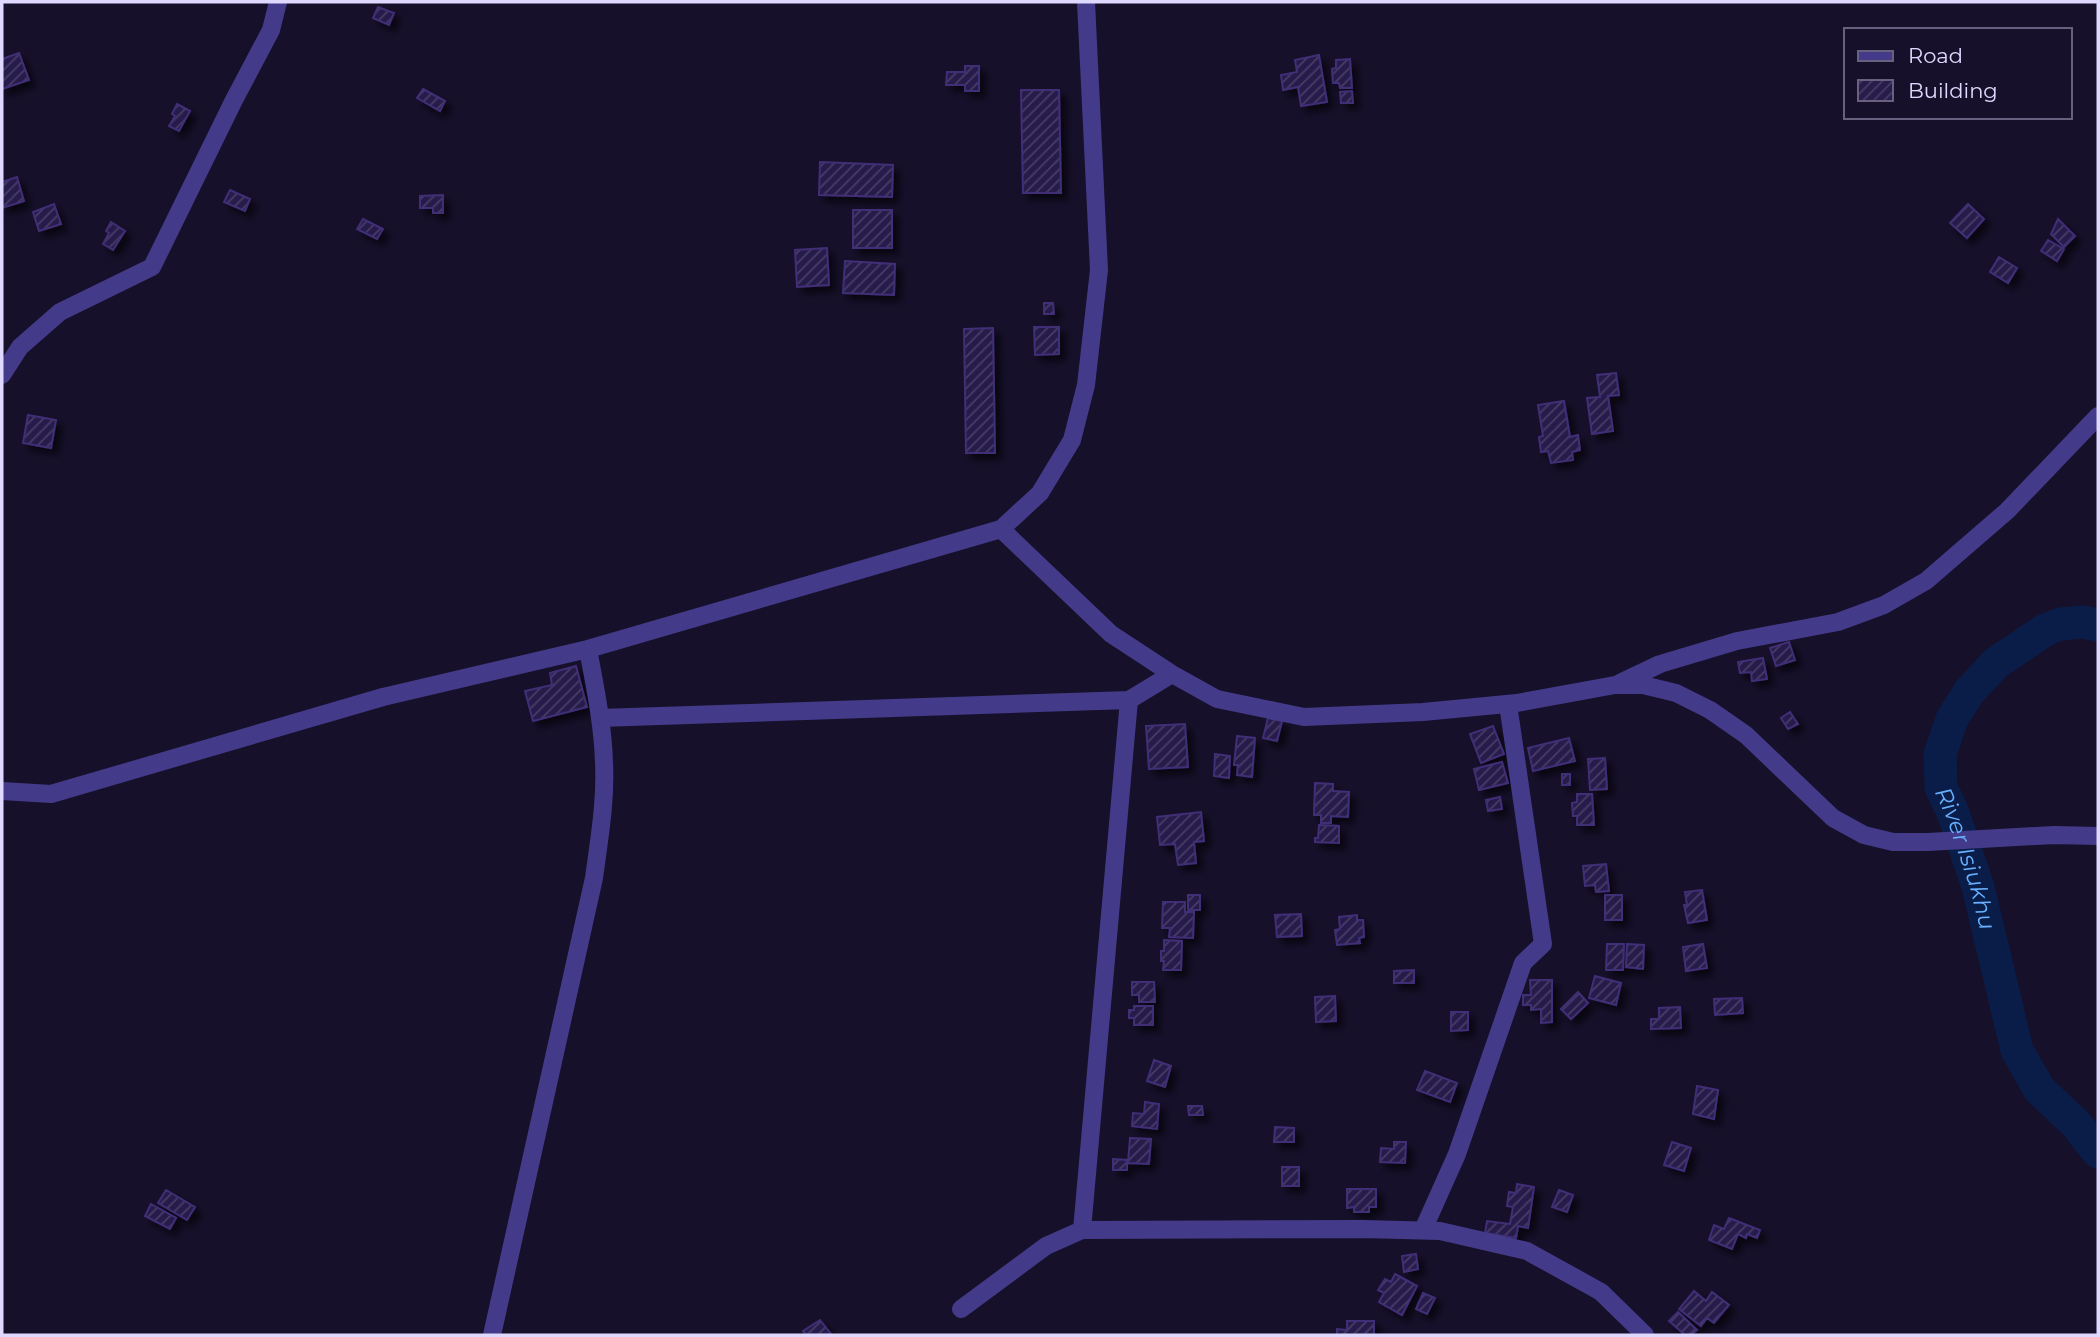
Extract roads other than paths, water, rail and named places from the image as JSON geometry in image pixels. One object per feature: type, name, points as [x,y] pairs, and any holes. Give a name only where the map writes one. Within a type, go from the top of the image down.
[{"type":"street","points":[[2,375],[20,347],[60,312],[152,267],[271,30],[278,2]]},
{"type":"street","points":[[2,791],[51,794],[383,697],[588,649],[1000,529],[1040,493],[1072,440],[1086,385],[1099,270],[1086,2]]},
{"type":"street","points":[[1615,685],[1660,664],[1724,645],[1838,622],[1884,605],[1926,581],[2007,510],[2098,416]]},
{"type":"street","points":[[1000,529],[1111,634],[1172,674],[1217,699],[1304,717],[1423,712],[1508,704],[1615,685],[1643,685],[1676,693],[1710,710],[1745,735],[1833,817],[1864,835],[1893,842],[2054,835],[2098,836]]},
{"type":"street","points":[[492,1335],[594,878],[601,824],[604,765],[600,718],[588,649]]},
{"type":"street","points":[[600,718],[1129,700],[1172,674]]},
{"type":"street","points":[[1082,1230],[1129,700]]},
{"type":"street","points":[[1423,1230],[1457,1154],[1523,963],[1543,944],[1508,704]]},
{"type":"street","points":[[961,1309],[1046,1246],[1082,1230],[1423,1230],[1440,1231],[1527,1251],[1601,1292],[1645,1335]]},
{"type":"waterway","name":"River Isiukhu","points":[[2098,625],[2083,622],[2060,624],[2045,630],[1996,663],[1969,692],[1952,719],[1940,754],[1941,787],[1953,813],[1978,887],[2017,1050],[2039,1089],[2076,1124],[2098,1152]]}]
